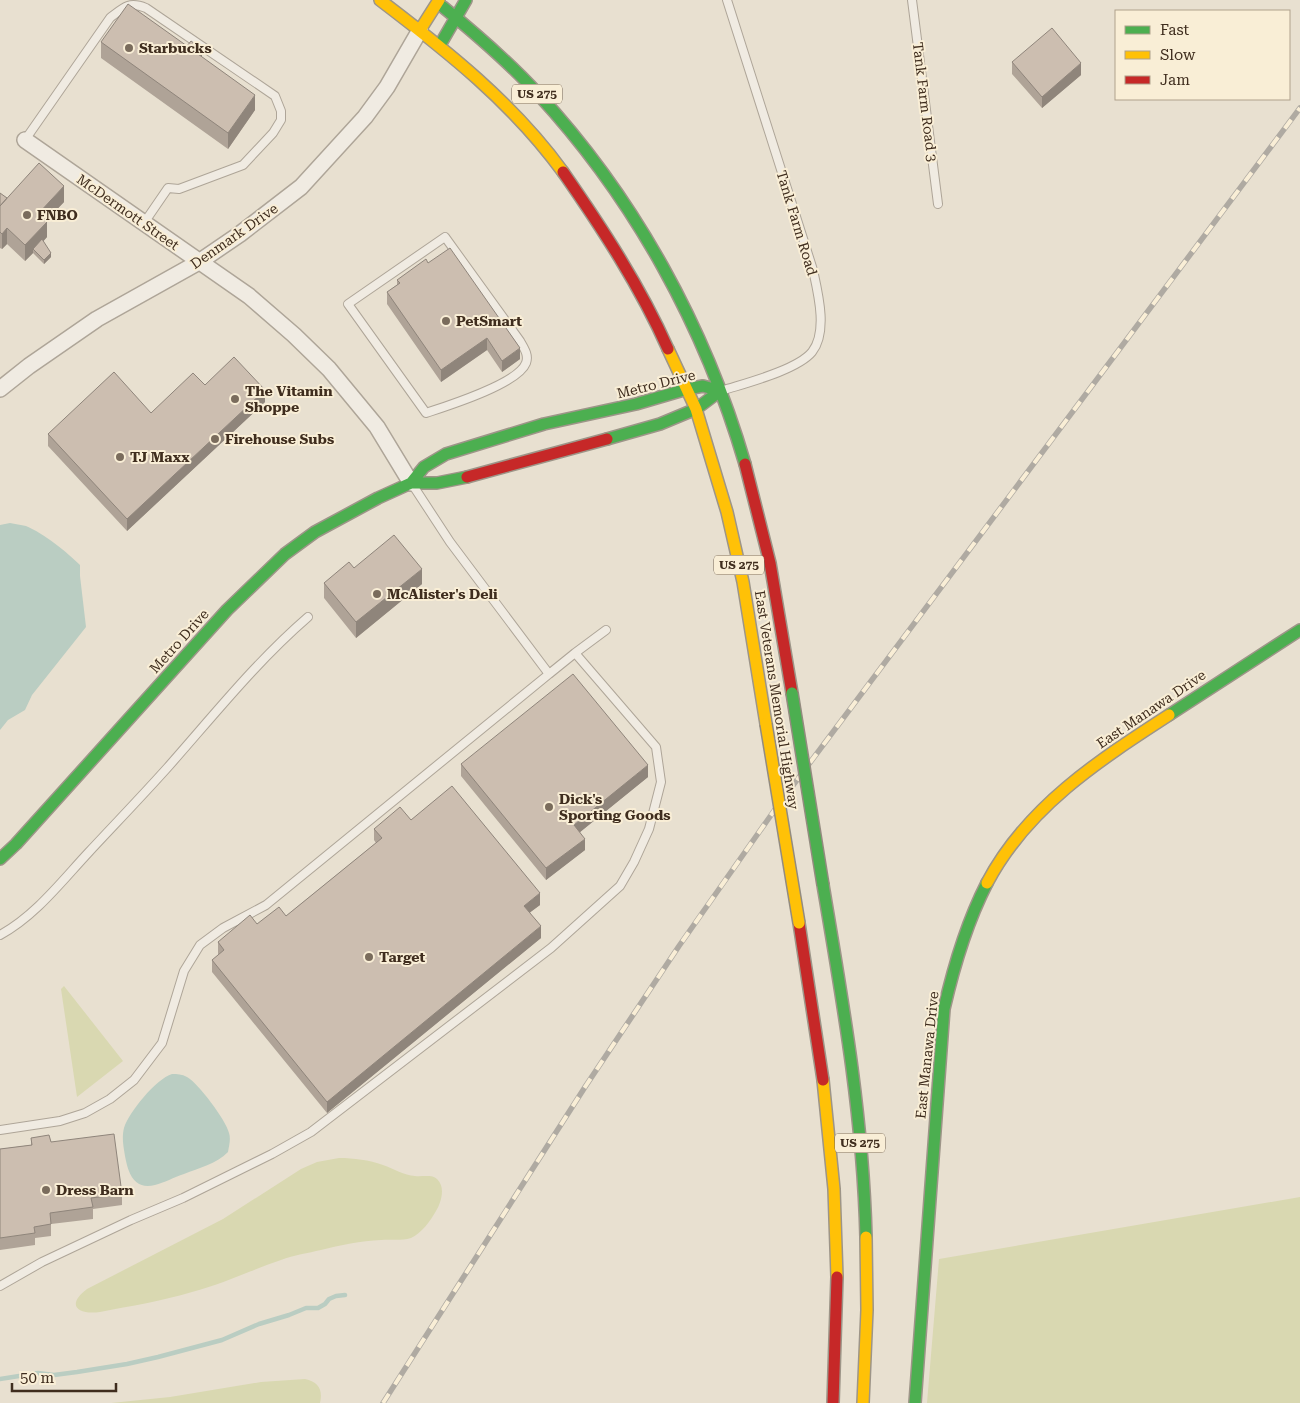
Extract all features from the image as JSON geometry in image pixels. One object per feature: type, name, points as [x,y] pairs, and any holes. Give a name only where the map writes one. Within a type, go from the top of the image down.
[{"type":"main road","name":"East Veterans Memorial Highway","points":[[380,0],[440,45],[474,74],[516,116],[558,167],[619,255],[662,334],[696,409],[727,512],[743,582],[827,1109],[834,1191],[837,1281],[836,1363],[833,1403]]},
{"type":"main road","points":[[440,45],[466,0]]},
{"type":"main road","name":"East Veterans Memorial Highway","points":[[437,1],[503,59],[549,106],[618,196],[672,281],[707,354],[743,457],[761,522],[780,618],[848,1030],[857,1103],[864,1188],[867,1276],[866,1357],[863,1403]]},
{"type":"main road","points":[[420,30],[437,1]]},
{"type":"main road","name":"Metro Drive","points":[[411,483],[424,467],[446,454],[544,424],[636,404],[703,386],[720,391]]},
{"type":"main road","name":"Metro Drive","points":[[0,859],[16,844],[227,610],[271,567],[315,532],[378,498],[411,483],[437,483],[469,476],[660,424],[696,409],[720,391]]},
{"type":"main road","name":"East Manawa Drive","points":[[915,1403],[944,1009],[956,954],[984,887],[1012,844],[1043,808],[1065,788],[1126,743],[1300,630]]},
{"type":"street","name":"Denmark Drive","points":[[0,389],[58,345],[97,319],[199,262],[267,215],[300,187],[365,118],[387,87],[420,30]]},
{"type":"street","name":"McDermott Street","points":[[25,140],[249,296],[294,334],[329,369],[377,427],[411,483]]},
{"type":"lane","name":"Tank Farm Road","points":[[720,391],[775,373],[798,363],[812,352],[818,338],[821,322],[819,296],[813,270],[727,0]]},
{"type":"lane","name":"Tank Farm Road 3","points":[[912,0],[938,204]]},
{"type":"lane","points":[[25,140],[110,18],[123,7],[135,3],[146,8],[275,96],[281,111],[281,120],[273,133],[243,165],[179,189],[168,188],[144,223]]},
{"type":"lane","points":[[445,236],[520,341],[527,354],[527,362],[522,371],[513,378],[466,400],[426,413],[358,317],[348,304],[445,236]]},
{"type":"lane","points":[[411,483],[450,542],[549,674]]},
{"type":"lane","points":[[0,935],[11,929],[41,904],[169,766],[238,685],[308,617]]},
{"type":"lane","points":[[0,1130],[60,1121],[85,1113],[110,1098],[134,1080],[162,1043],[184,971],[200,945],[222,928],[266,905],[549,674],[606,630]]},
{"type":"lane","points":[[0,1286],[42,1262],[182,1198],[272,1154],[312,1132],[551,948],[620,886],[634,862],[649,829],[661,782],[656,747],[575,653]]},
{"type":"green space","points":[[64,986],[123,1061],[77,1097],[61,989]]},
{"type":"green space","points":[[339,1158],[367,1161],[407,1174],[435,1177],[440,1182],[442,1191],[438,1208],[425,1226],[411,1238],[358,1242],[296,1255],[203,1289],[146,1303],[92,1313],[77,1308],[77,1300],[87,1289],[223,1219],[301,1169],[317,1162]]},
{"type":"green space","points":[[1300,1197],[1300,1403],[927,1403],[939,1259]]},
{"type":"green space","points":[[305,1379],[314,1382],[319,1387],[321,1394],[320,1403],[111,1403],[170,1397],[261,1382]]},
{"type":"shaded area","points":[[10,523],[26,526],[40,533],[80,565],[86,627],[32,695],[25,710],[8,720],[0,730],[0,525]]},
{"type":"shaded area","points":[[172,1074],[187,1077],[198,1086],[211,1102],[227,1127],[230,1140],[228,1152],[213,1163],[162,1183],[147,1186],[140,1185],[135,1181],[127,1164],[123,1142],[124,1128],[131,1114],[151,1089],[158,1082]]},
{"type":"building","points":[[128,4],[187,46],[191,41],[202,49],[198,54],[255,95],[228,133],[101,42]]},
{"type":"building","points":[[1052,28],[1081,63],[1042,97],[1012,62]]},
{"type":"building","points":[[39,163],[64,186],[38,214],[47,222],[25,245],[7,228],[2,234],[0,232],[0,206]]},
{"type":"building","points":[[0,193],[7,198],[0,206]]},
{"type":"building","points":[[42,239],[51,253],[44,260],[33,249]]},
{"type":"building","name":"PetSmart","points":[[450,248],[520,348],[502,361],[487,338],[441,370],[387,292],[400,283],[397,280],[426,259],[428,263]]},
{"type":"building","points":[[234,357],[265,390],[127,519],[48,434],[114,372],[151,413],[193,373],[205,385]]},
{"type":"building","points":[[394,535],[422,569],[356,622],[324,583],[349,562],[354,568]]},
{"type":"building","name":"Dick's Sporting Goods","points":[[573,674],[648,765],[574,825],[585,839],[546,868],[461,764]]},
{"type":"building","name":"Target","points":[[452,786],[540,893],[524,906],[541,926],[327,1102],[212,960],[224,950],[218,942],[250,915],[257,924],[279,907],[286,916],[382,838],[374,829],[400,807],[411,820]]},
{"type":"building","points":[[114,1134],[122,1194],[91,1198],[93,1207],[50,1213],[51,1224],[34,1227],[35,1233],[0,1238],[0,1149],[32,1145],[31,1138],[49,1135],[51,1142]]},
{"type":"waterway","points":[[0,1379],[38,1373],[54,1375],[77,1372],[158,1357],[222,1340],[259,1324],[306,1308],[318,1308],[329,1299],[345,1295]]},
{"type":"railway","points":[[383,1403],[585,1087],[679,946],[776,808],[1300,108]]},
{"type":"traffic: fast","points":[[440,45],[466,0]]},
{"type":"traffic: fast","points":[[443,7],[492,49],[538,94],[573,134],[606,177],[636,221],[688,314],[729,413],[745,464]]},
{"type":"traffic: fast","points":[[411,483],[424,467],[446,454],[544,424],[636,404],[687,389],[703,386],[720,391]]},
{"type":"traffic: fast","points":[[607,439],[660,424],[696,409],[720,391]]},
{"type":"traffic: fast","points":[[0,859],[16,844],[227,610],[285,554],[315,532],[378,498],[411,483],[437,483],[467,477]]},
{"type":"traffic: fast","points":[[1169,715],[1300,630]]},
{"type":"traffic: fast","points":[[792,693],[823,885]]},
{"type":"traffic: fast","points":[[915,1403],[944,1009],[961,945],[987,883]]},
{"type":"traffic: fast","points":[[823,885],[851,1060],[861,1148],[866,1237]]},
{"type":"traffic: slow","points":[[380,0],[478,79],[523,123],[563,172]]},
{"type":"traffic: slow","points":[[420,30],[439,0]]},
{"type":"traffic: slow","points":[[668,349],[696,409],[727,512],[743,582],[766,724]]},
{"type":"traffic: slow","points":[[987,883],[1003,856],[1022,831],[1043,809],[1091,768],[1169,715]]},
{"type":"traffic: slow","points":[[766,724],[799,923]]},
{"type":"traffic: slow","points":[[823,1080],[834,1189],[837,1277]]},
{"type":"traffic: slow","points":[[863,1403],[867,1310],[866,1237]]},
{"type":"traffic: jam","points":[[563,172],[620,258],[668,349]]},
{"type":"traffic: jam","points":[[467,477],[607,439]]},
{"type":"traffic: jam","points":[[745,464],[770,563],[792,693]]},
{"type":"traffic: jam","points":[[799,923],[823,1080]]},
{"type":"traffic: jam","points":[[833,1403],[837,1277]]},
{"type":"place","name":"Starbucks","points":[[129,48]]},
{"type":"place","name":"FNBO","points":[[27,215]]},
{"type":"place","name":"PetSmart","points":[[446,321]]},
{"type":"place","name":"The Vitamin Shoppe","points":[[235,399]]},
{"type":"place","name":"Firehouse Subs","points":[[215,439]]},
{"type":"place","name":"TJ Maxx","points":[[120,457]]},
{"type":"place","name":"McAlister's Deli","points":[[377,594]]},
{"type":"place","name":"Dick's Sporting Goods","points":[[549,807]]},
{"type":"place","name":"Target","points":[[369,957]]},
{"type":"place","name":"Dress Barn","points":[[46,1190]]}]
